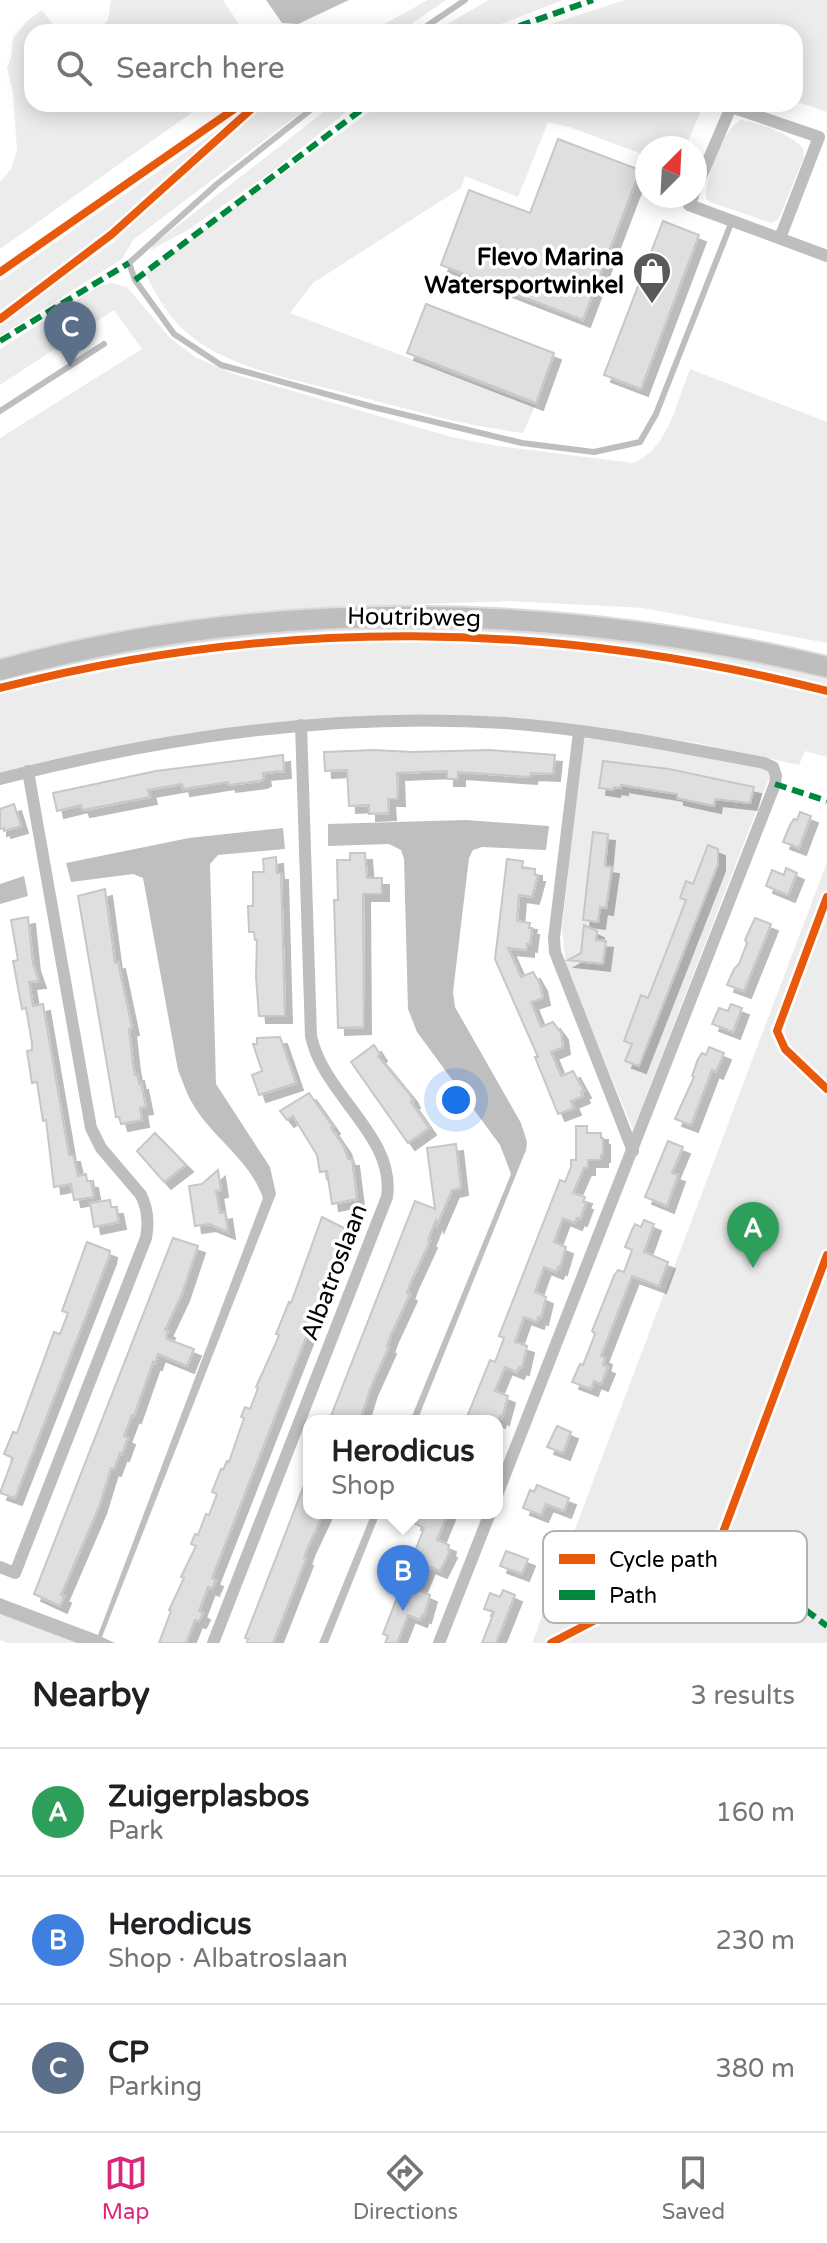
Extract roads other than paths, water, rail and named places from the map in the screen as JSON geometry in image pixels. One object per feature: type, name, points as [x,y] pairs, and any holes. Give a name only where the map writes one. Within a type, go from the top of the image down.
[{"type":"main road","name":"Houtribweg","points":[[0,670],[56,655],[164,636],[292,621],[433,616],[587,625],[751,649],[827,667]]},
{"type":"street","points":[[707,163],[729,112]]},
{"type":"street","points":[[746,112],[819,137],[780,238]]},
{"type":"street","points":[[697,208],[827,256]]},
{"type":"street","points":[[0,779],[159,742],[301,725],[431,721],[507,723],[579,732],[773,767],[775,784],[503,1480]]},
{"type":"street","name":"Albatroslaan","points":[[213,1643],[387,1197],[389,1183],[385,1160],[322,1068],[311,1036],[301,725]]},
{"type":"street","points":[[579,732],[554,938],[555,952],[633,1151]]},
{"type":"street","points":[[0,1567],[15,1573],[146,1238],[148,1226],[146,1204],[141,1195],[101,1148],[91,1128],[28,771]]},
{"type":"street","points":[[439,1643],[488,1519]]},
{"type":"lane","points":[[430,24],[465,0]]},
{"type":"lane","points":[[308,112],[217,184],[129,263],[135,280],[174,334],[221,365],[373,407],[522,443],[594,452],[640,442],[656,414],[732,221]]},
{"type":"lane","points":[[0,411],[104,344]]},
{"type":"place","name":"Flevo Marina Watersportwinkel","points":[[652,305]]},
{"type":"place","name":"CP","points":[[70,367]]},
{"type":"place","name":"Zuigerplasbos","points":[[753,1268]]},
{"type":"place","name":"Herodicus","points":[[403,1611]]}]
